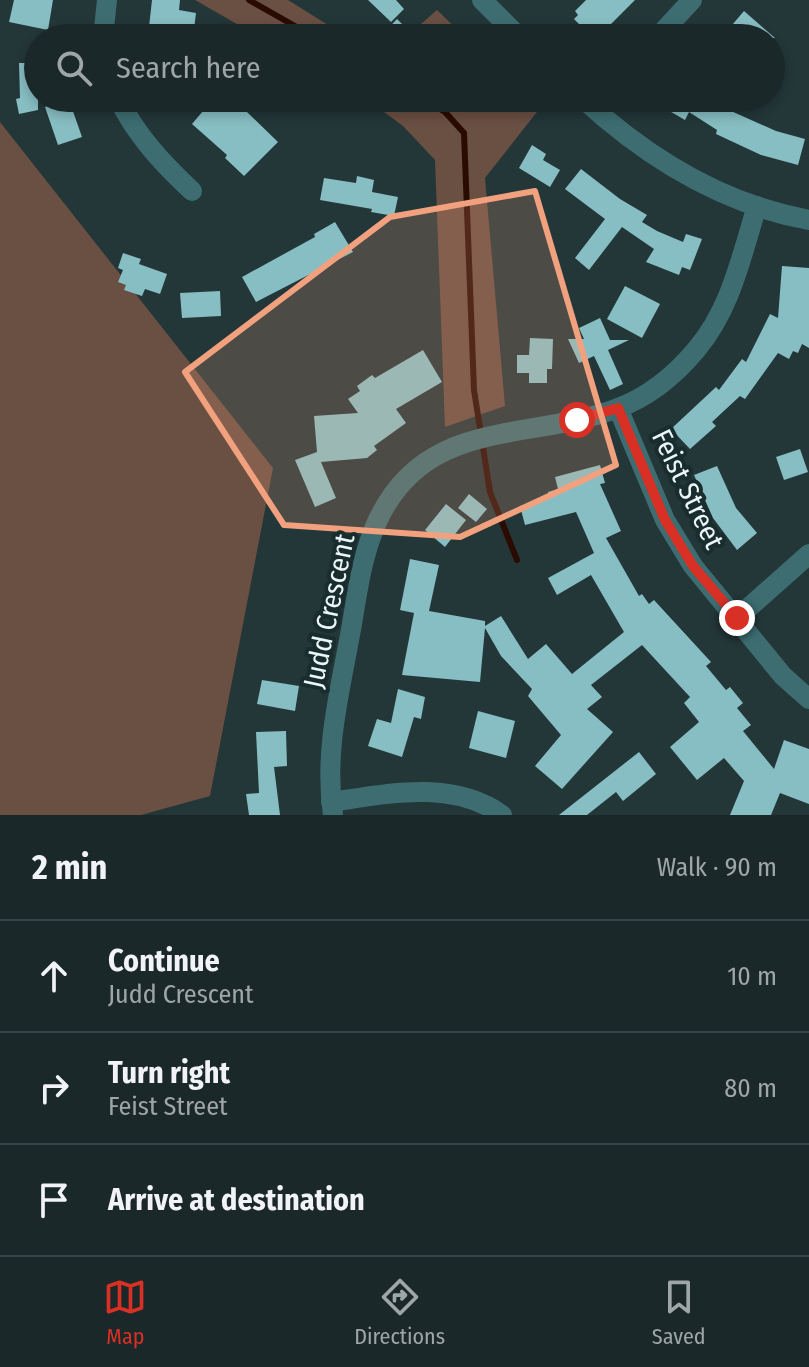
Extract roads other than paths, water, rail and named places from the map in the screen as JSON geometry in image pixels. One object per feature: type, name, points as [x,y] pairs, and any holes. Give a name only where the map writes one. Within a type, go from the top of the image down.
[{"type":"street","points":[[104,24],[107,0]]},
{"type":"street","points":[[482,0],[506,24]]},
{"type":"street","points":[[670,24],[692,0]]},
{"type":"street","points":[[126,112],[141,137],[166,167],[192,191]]},
{"type":"street","points":[[604,112],[632,141],[692,179],[757,206],[809,220]]},
{"type":"street","name":"Judd Crescent","points":[[332,808],[330,749],[364,560],[378,520],[400,488],[426,463],[465,441],[593,416],[643,396],[667,379],[696,350],[720,316],[735,281],[757,206]]},
{"type":"street","name":"Feist Street","points":[[618,408],[665,520],[693,566],[783,676],[809,699]]},
{"type":"street","points":[[737,618],[809,554]]},
{"type":"street","points":[[332,808],[410,791],[452,794],[502,815]]},
{"type":"waterway","points":[[249,0],[291,24]]},
{"type":"waterway","points":[[445,112],[464,133],[474,390],[490,492],[517,560]]}]
